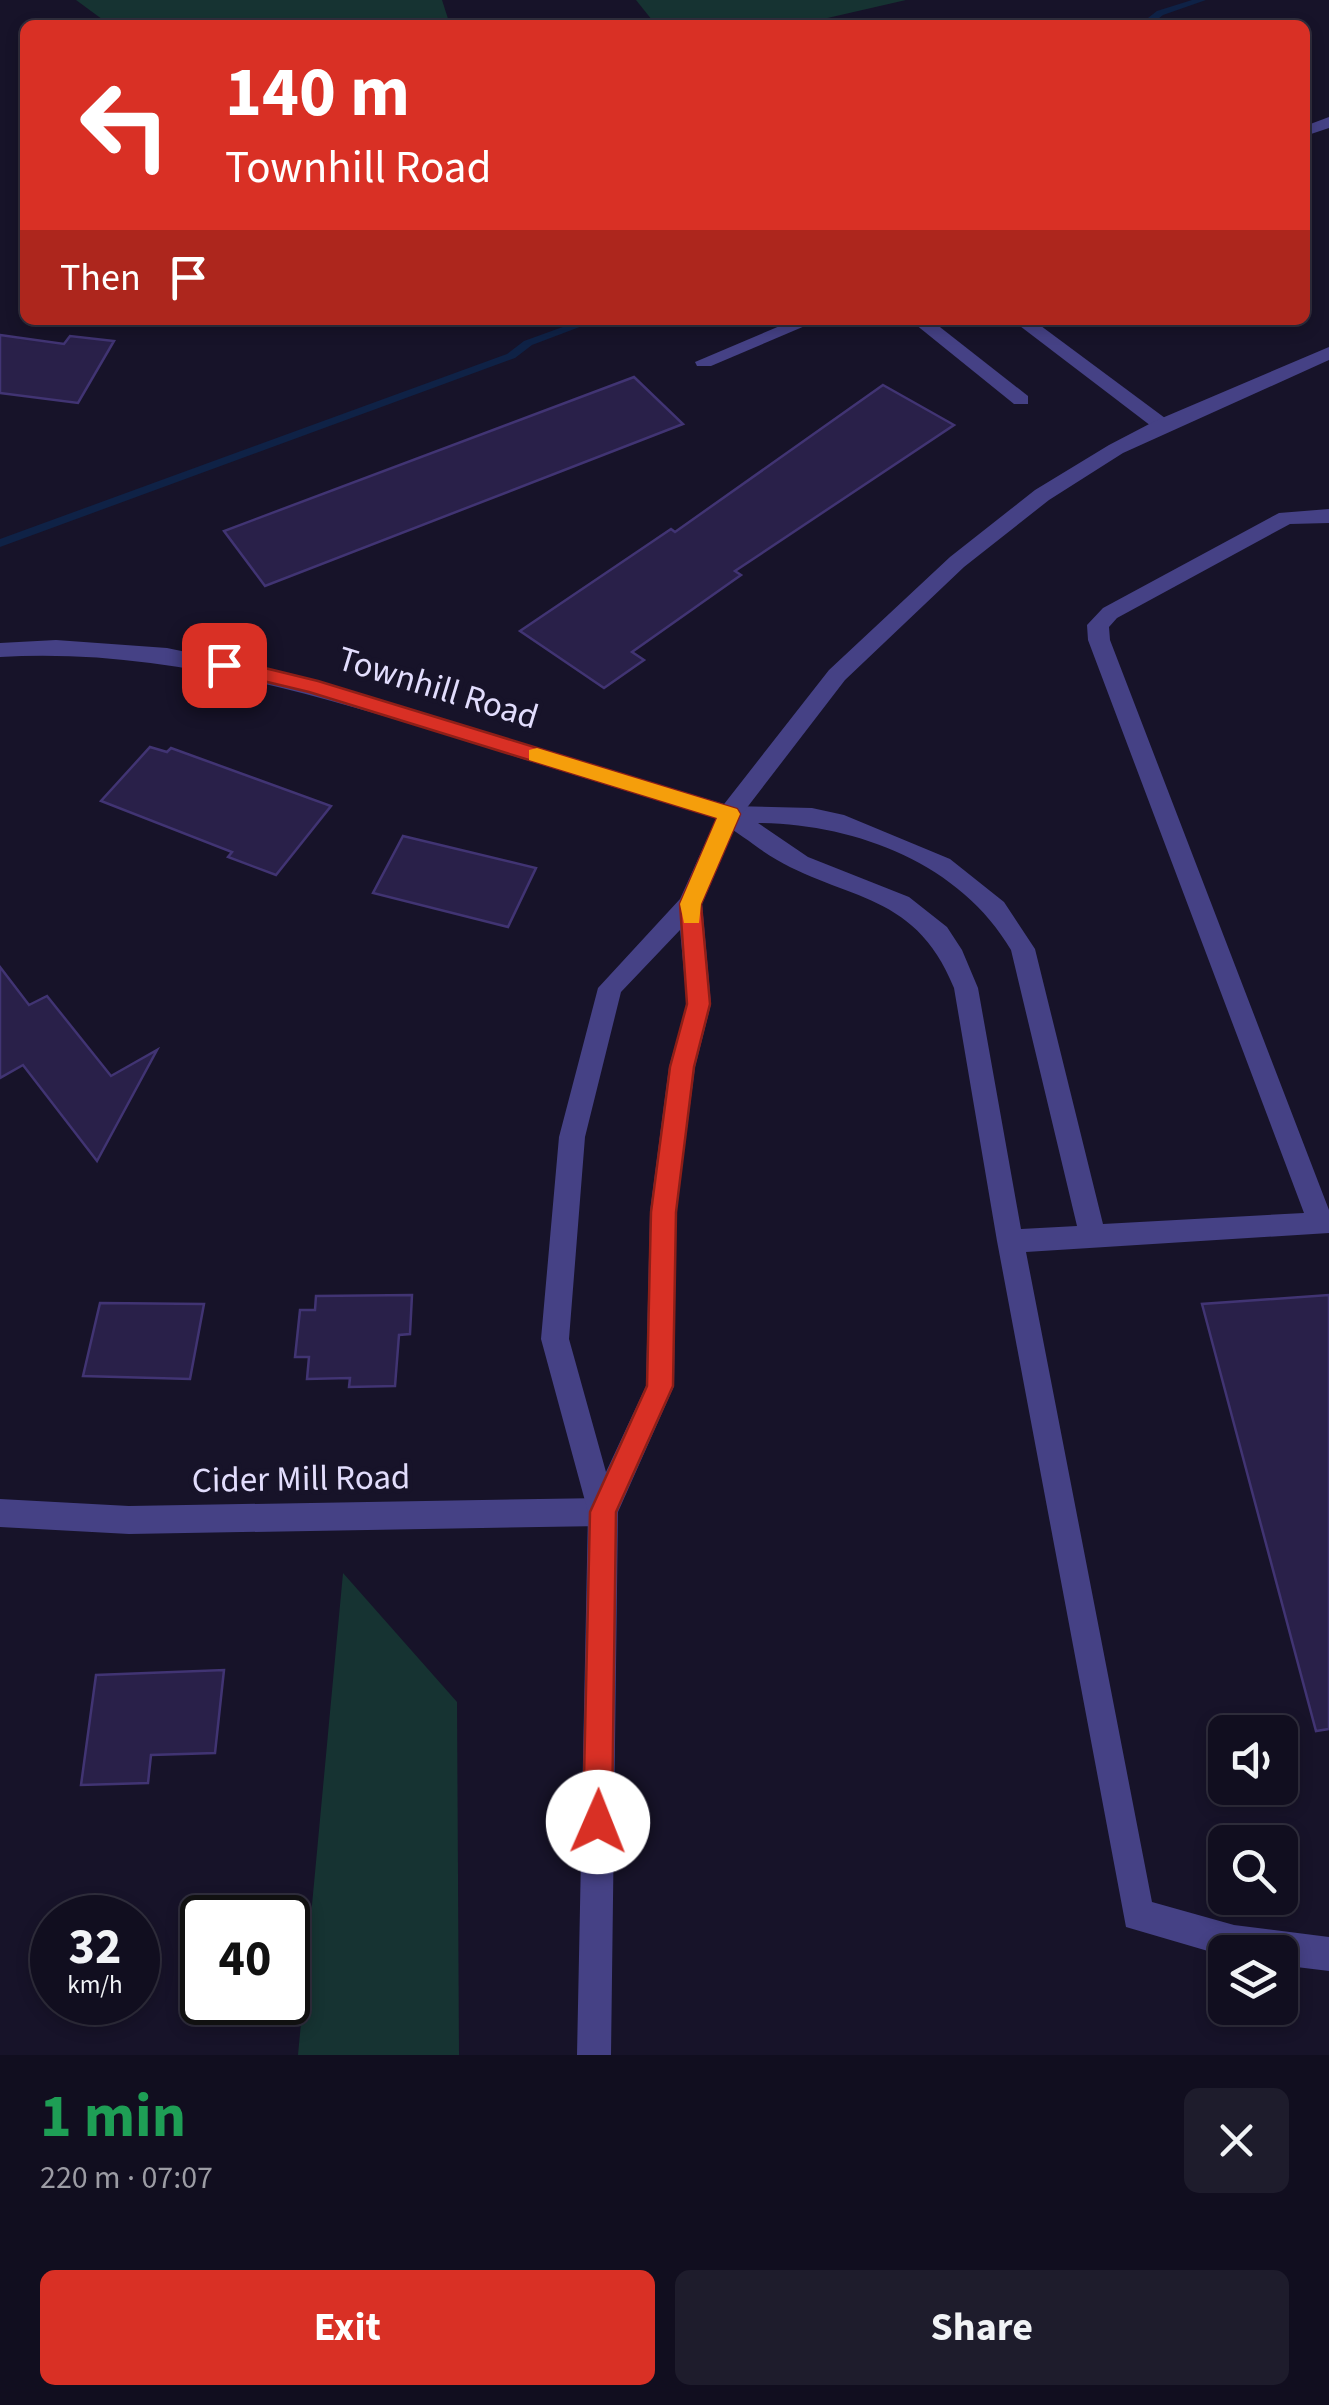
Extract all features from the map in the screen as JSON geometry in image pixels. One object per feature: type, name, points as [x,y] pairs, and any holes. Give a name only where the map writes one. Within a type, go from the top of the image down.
[{"type":"street","points":[[704,362],[797,325]]},
{"type":"street","points":[[925,325],[1021,400]]},
{"type":"street","points":[[1028,325],[1162,424]]},
{"type":"street","points":[[594,2055],[603,1512],[556,1340],[572,1137],[610,988],[690,904],[729,814],[837,674],[895,617],[1042,495],[1162,424],[1329,353]]},
{"type":"street","points":[[1010,1242],[1325,1223],[1099,640],[1098,625],[1110,613],[1286,518],[1329,516]]},
{"type":"street","name":"Townhill Road","points":[[0,650],[132,652],[224,665],[311,686],[729,814]]},
{"type":"street","points":[[729,814],[824,818],[879,837],[931,858],[971,882],[1006,916],[1024,949],[1093,1238]]},
{"type":"street","points":[[729,814],[799,863],[908,905],[938,930],[956,956],[966,988],[1010,1242],[1138,1915],[1234,1942],[1329,1954]]},
{"type":"street","points":[[603,1512],[660,1386],[664,1212],[682,1067],[699,1004],[690,904]]},
{"type":"street","name":"Cider Mill Road","points":[[0,1513],[129,1520],[603,1512]]},
{"type":"green space","points":[[76,0],[442,0],[448,20],[103,20]]},
{"type":"green space","points":[[636,0],[906,0],[819,20],[652,20]]},
{"type":"green space","points":[[343,1573],[457,1702],[459,2055],[298,2055],[301,2025],[310,2025],[310,1926]]},
{"type":"building","points":[[0,335],[64,344],[70,336],[114,341],[78,403],[0,393]]},
{"type":"building","points":[[634,377],[683,424],[265,586],[224,531]]},
{"type":"building","points":[[883,385],[954,425],[735,571],[741,575],[632,652],[644,660],[604,688],[520,631],[671,529],[675,532]]},
{"type":"building","points":[[150,747],[167,752],[171,748],[331,806],[276,875],[228,857],[232,852],[101,801]]},
{"type":"building","points":[[403,836],[536,868],[508,927],[373,893]]},
{"type":"building","points":[[0,967],[29,1005],[47,996],[111,1076],[157,1050],[97,1161],[23,1065],[0,1078]]},
{"type":"building","points":[[412,1295],[410,1334],[399,1335],[395,1386],[349,1387],[350,1378],[307,1379],[309,1357],[295,1357],[300,1310],[315,1310],[316,1296]]},
{"type":"building","points":[[1329,1295],[1329,1729],[1316,1731],[1202,1304]]},
{"type":"building","points":[[100,1303],[204,1304],[190,1379],[83,1376]]},
{"type":"building","points":[[224,1670],[215,1753],[151,1755],[148,1783],[81,1785],[96,1675]]},
{"type":"waterway","points":[[1151,20],[1160,13],[1201,0]]},
{"type":"waterway","points":[[0,543],[511,356],[528,343],[578,325]]},
{"type":"slow traffic","points":[[537,755],[729,814],[690,904],[692,917]]},
{"type":"route","points":[[224,665],[311,686],[729,814],[690,904],[699,1004],[682,1067],[664,1212],[660,1386],[603,1512],[598,1822]]}]
